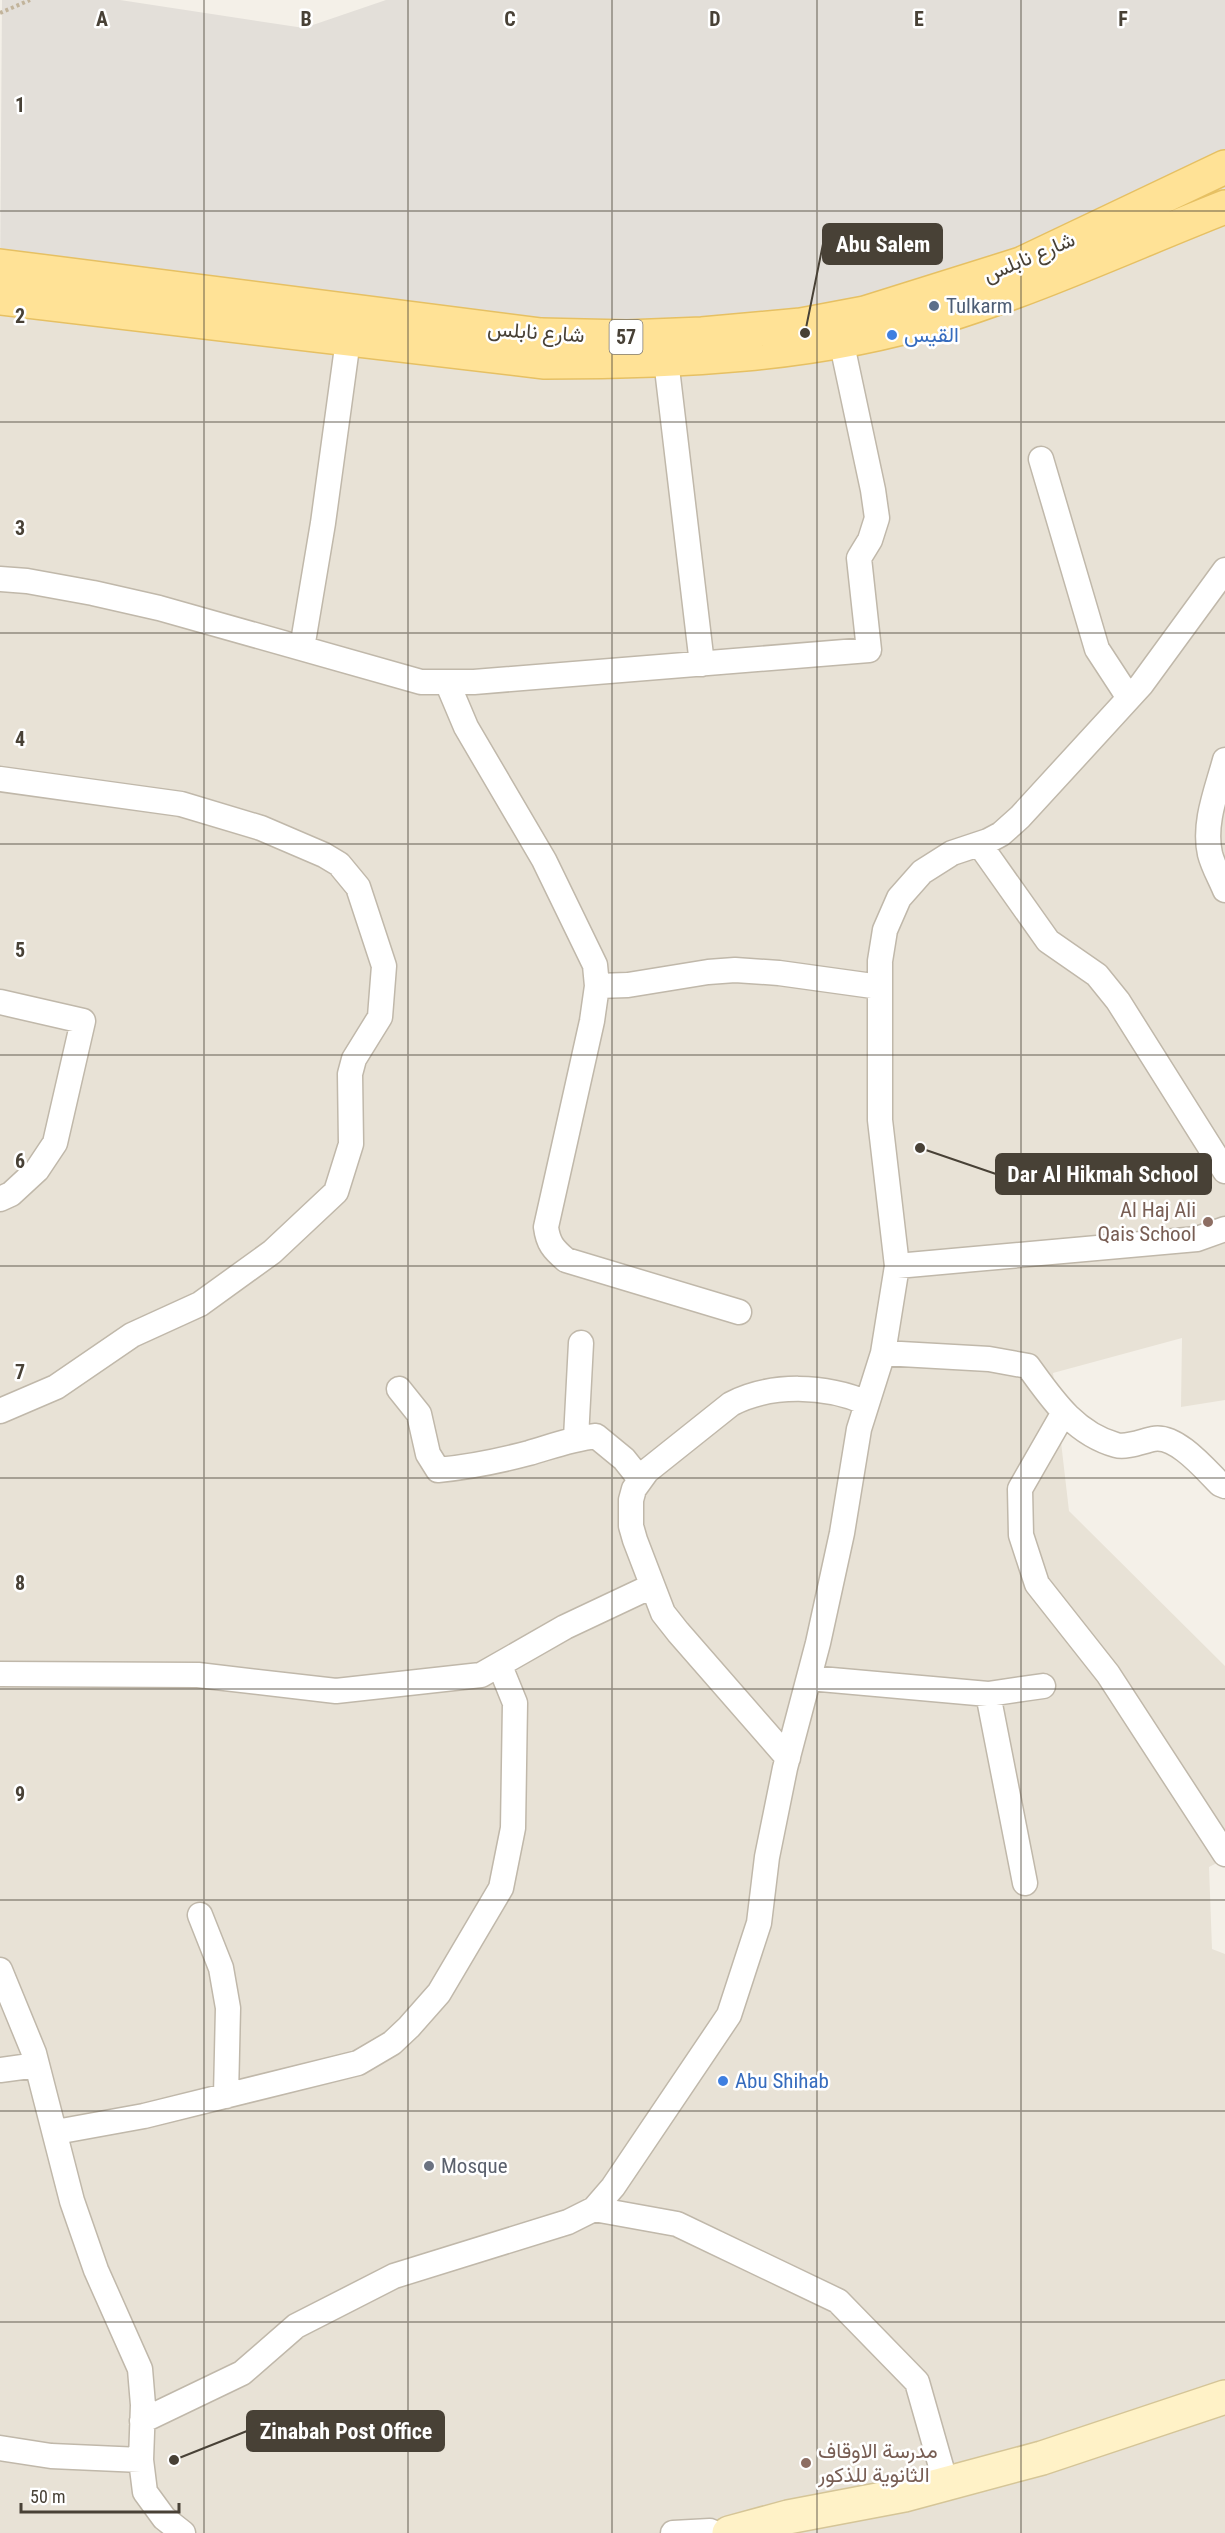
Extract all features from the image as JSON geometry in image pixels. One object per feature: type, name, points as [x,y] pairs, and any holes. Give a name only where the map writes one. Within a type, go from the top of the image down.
[{"type":"main road","name":"شارع نابلس","points":[[0,266],[541,335],[627,337],[702,334],[801,325],[865,313],[932,294],[1021,264],[1225,167]]},
{"type":"main road","name":"شارع نابلس","points":[[0,298],[545,362],[666,360],[750,354],[888,331],[942,317],[1053,276],[1225,207]]},
{"type":"street","points":[[302,648],[323,524],[348,340]]},
{"type":"street","points":[[0,579],[27,581],[93,593],[159,608],[421,682],[474,682],[869,650],[859,558],[870,540],[877,518],[841,340]]},
{"type":"street","points":[[666,360],[702,664]]},
{"type":"street","points":[[1041,459],[1096,649],[1129,698]]},
{"type":"street","points":[[142,2421],[242,2373],[296,2325],[394,2276],[568,2222],[594,2209],[613,2187],[729,2015],[759,1923],[767,1857],[788,1758],[842,1533],[860,1429],[883,1353],[897,1266],[879,1120],[881,954],[885,930],[899,898],[909,884],[937,861],[1001,834],[1013,824],[1129,698],[1225,570]]},
{"type":"street","points":[[447,682],[466,727],[544,860],[595,966],[597,986],[592,1021],[546,1227],[547,1238],[552,1248],[566,1260],[739,1312]]},
{"type":"street","points":[[1225,760],[1212,807],[1209,828],[1210,855],[1225,890]]},
{"type":"street","points":[[0,779],[181,804],[261,828],[324,855],[339,864],[358,886],[384,966],[380,1017],[354,1059],[350,1074],[351,1144],[336,1192],[272,1252],[200,1304],[132,1335],[56,1387],[0,1411]]},
{"type":"street","points":[[980,844],[1048,941],[1089,969],[1114,995],[1225,1172]]},
{"type":"street","points":[[597,986],[628,985],[735,970],[779,973],[880,987]]},
{"type":"street","points":[[0,1002],[83,1021],[55,1143],[37,1170],[11,1194],[0,1198]]},
{"type":"street","points":[[897,1266],[1197,1239],[1225,1229]]},
{"type":"street","points":[[576,1438],[581,1343]]},
{"type":"street","points":[[883,1353],[988,1359],[1028,1366],[1062,1414],[1091,1434],[1119,1446],[1159,1438],[1190,1453],[1220,1484],[1225,1486]]},
{"type":"street","points":[[399,1389],[419,1414],[428,1454],[438,1470],[468,1467],[576,1438],[596,1436],[624,1460],[640,1479]]},
{"type":"street","points":[[788,1758],[663,1613],[631,1526],[631,1500],[640,1479],[731,1404],[744,1398],[771,1391],[818,1390],[852,1396],[867,1403]]},
{"type":"street","points":[[1062,1414],[1020,1489],[1021,1535],[1037,1584],[1108,1674],[1225,1854]]},
{"type":"street","points":[[0,1674],[198,1675],[336,1691],[481,1675],[565,1627],[652,1586]]},
{"type":"street","points":[[56,2132],[144,2116],[358,2063],[392,2043],[409,2027],[443,1987],[501,1888],[513,1828],[515,1703],[500,1666]]},
{"type":"street","points":[[809,1678],[988,1694],[1043,1686]]},
{"type":"street","points":[[988,1694],[1025,1883]]},
{"type":"street","points":[[200,1915],[221,1968],[228,2008],[226,2096]]},
{"type":"street","points":[[0,1970],[13,1997],[37,2065],[72,2201],[96,2270],[140,2369],[141,2460],[145,2492],[164,2518],[183,2533]]},
{"type":"street","points":[[0,2070],[37,2065]]},
{"type":"street","points":[[594,2209],[677,2224],[838,2301],[917,2382],[946,2484]]},
{"type":"street","points":[[729,2533],[788,2517],[904,2495],[1042,2458],[1225,2397]]},
{"type":"street","points":[[0,2448],[51,2456],[141,2460]]},
{"type":"street","points":[[673,2533],[710,2531],[714,2533]]},
{"type":"path","points":[[0,13],[30,0]]},
{"type":"shaded area","points":[[2,0],[120,0],[304,28],[386,0],[1225,0],[1225,168],[809,327],[409,325],[0,285]]},
{"type":"shaded area","points":[[1225,168],[1225,1400],[1181,1407],[1182,1338],[1053,1373],[1069,1511],[1225,1666],[1225,1859],[1209,1867],[1212,1949],[1225,1954],[1225,2533],[0,2533],[0,285]]},
{"type":"place","name":"Tulkarm","points":[[934,306]]},
{"type":"place","name":"Abu Salem","points":[[805,333]]},
{"type":"place","name":"القيس","points":[[892,335]]},
{"type":"place","name":"Dar Al Hikmah School","points":[[920,1148]]},
{"type":"place","name":"Al Haj Ali Qais School","points":[[1208,1222]]},
{"type":"place","name":"Abu Shihab","points":[[723,2081]]},
{"type":"place","name":"Mosque","points":[[429,2166]]},
{"type":"place","name":"Zinabah Post Office","points":[[174,2460]]},
{"type":"place","name":"مدرسة الاوقاف الثانوية للذكور","points":[[806,2463]]}]
